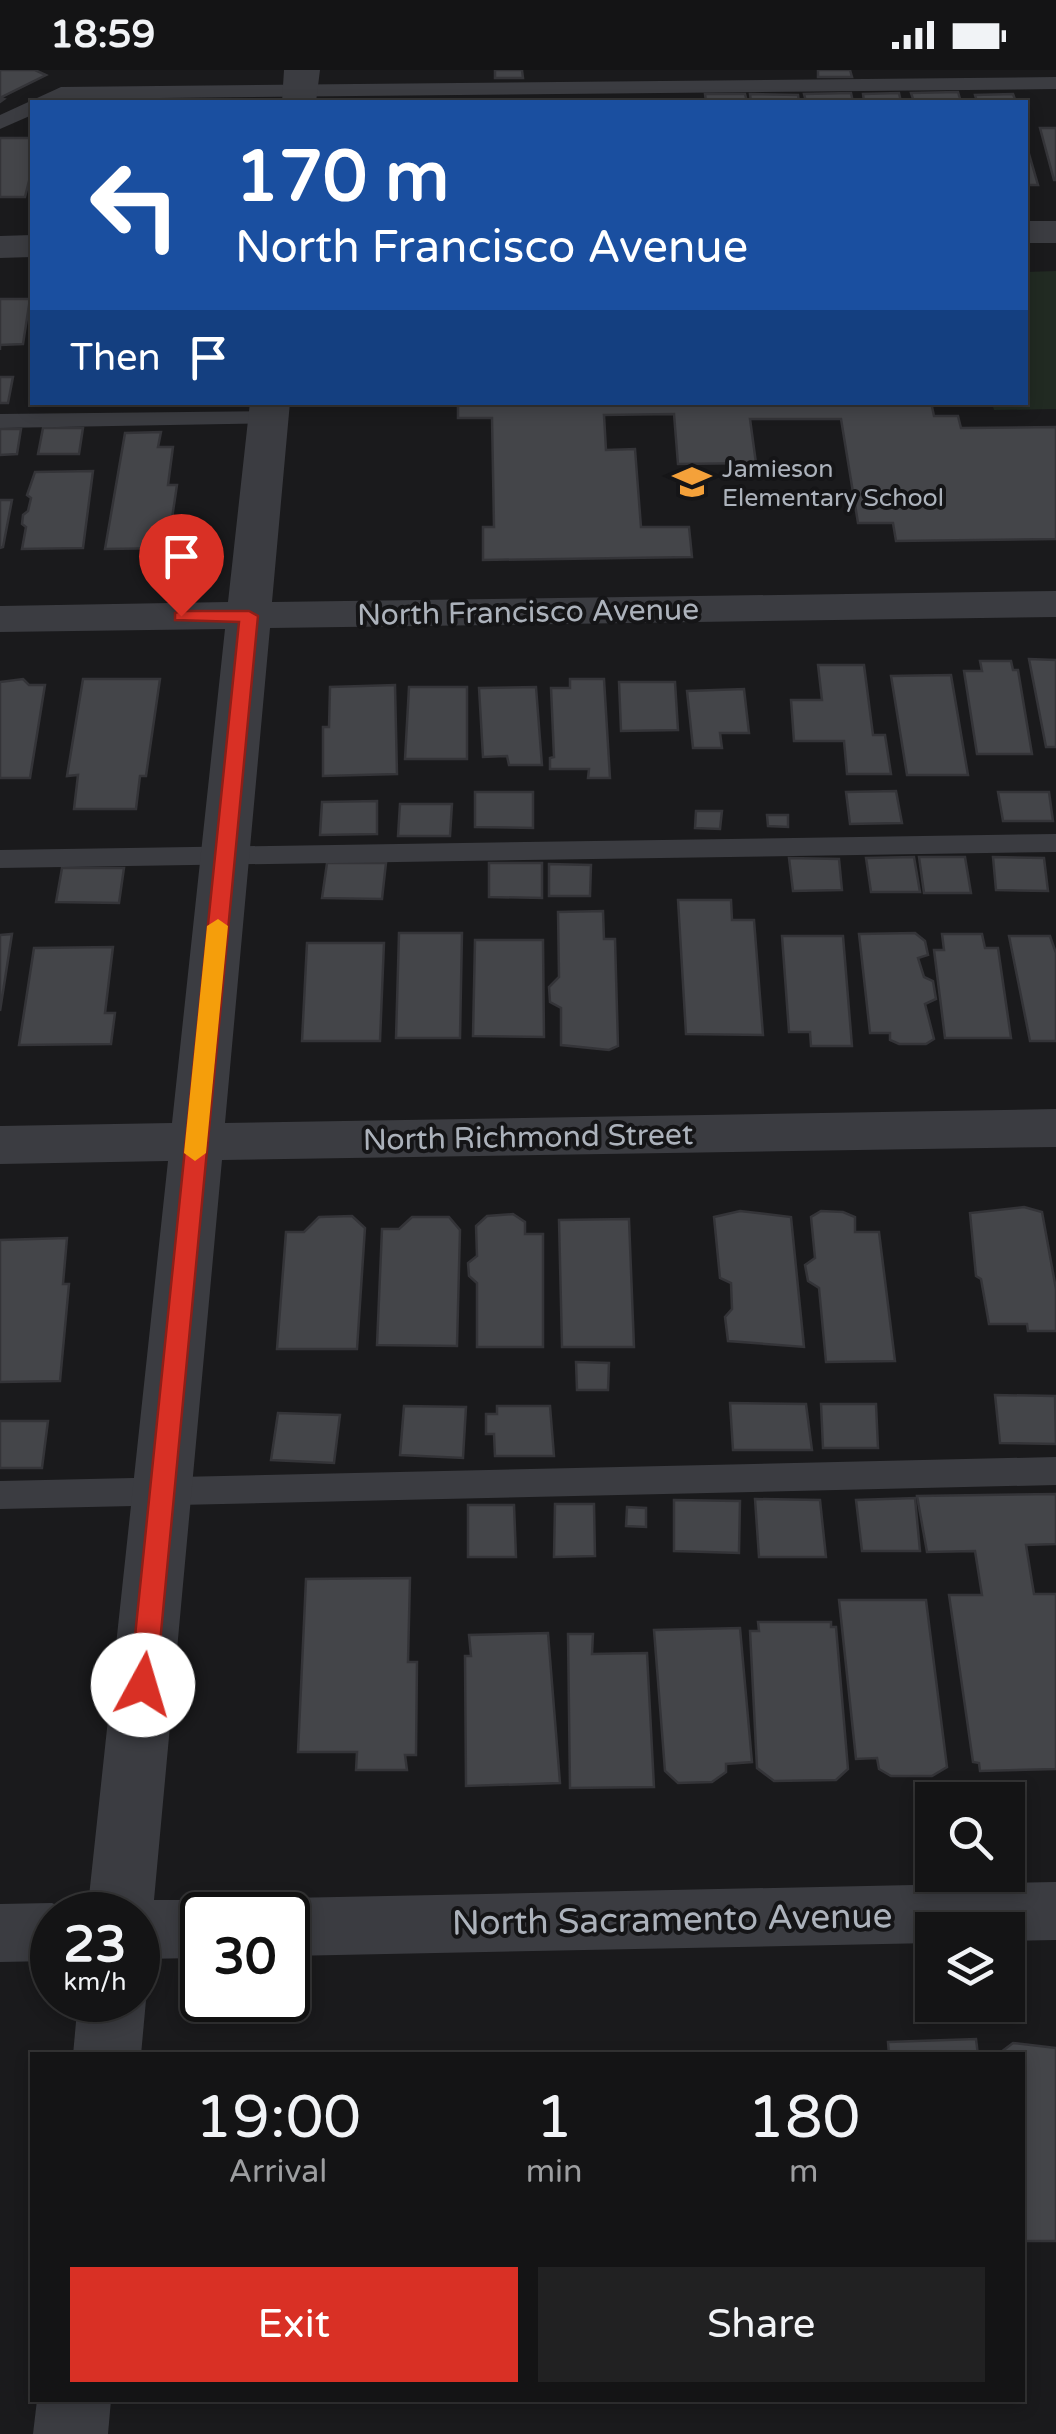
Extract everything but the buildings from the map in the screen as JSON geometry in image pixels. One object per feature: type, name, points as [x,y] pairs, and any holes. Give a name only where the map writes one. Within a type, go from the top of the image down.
[{"type":"street","points":[[1028,232],[1056,232]]},
{"type":"street","points":[[0,247],[30,246]]},
{"type":"street","points":[[122,1892],[269,410]]},
{"type":"street","name":"North Francisco Avenue","points":[[0,619],[1056,604]]},
{"type":"street","name":"North Richmond Street","points":[[0,1146],[1056,1128]]},
{"type":"street","name":"North Sacramento Avenue","points":[[310,1927],[1056,1910]]},
{"type":"street","points":[[0,1932],[30,1932]]},
{"type":"street","points":[[107,2052],[110,2022]]},
{"type":"street","points":[[71,2434],[74,2402]]},
{"type":"lane","points":[[45,100],[61,92],[300,88],[1056,84]]},
{"type":"lane","points":[[0,123],[30,108]]},
{"type":"lane","points":[[0,421],[269,410]]},
{"type":"lane","points":[[0,860],[1056,843]]},
{"type":"lane","points":[[0,1495],[1056,1471]]},
{"type":"shaded area","points":[[1056,271],[1056,409],[994,410],[993,405],[1028,405],[1028,272]]},
{"type":"slow traffic","points":[[195,1153],[218,926]]},
{"type":"place","name":"Jamieson Elementary School","points":[[692,482]]},
{"type":"route","points":[[143,1685],[249,616],[181,616]]}]
